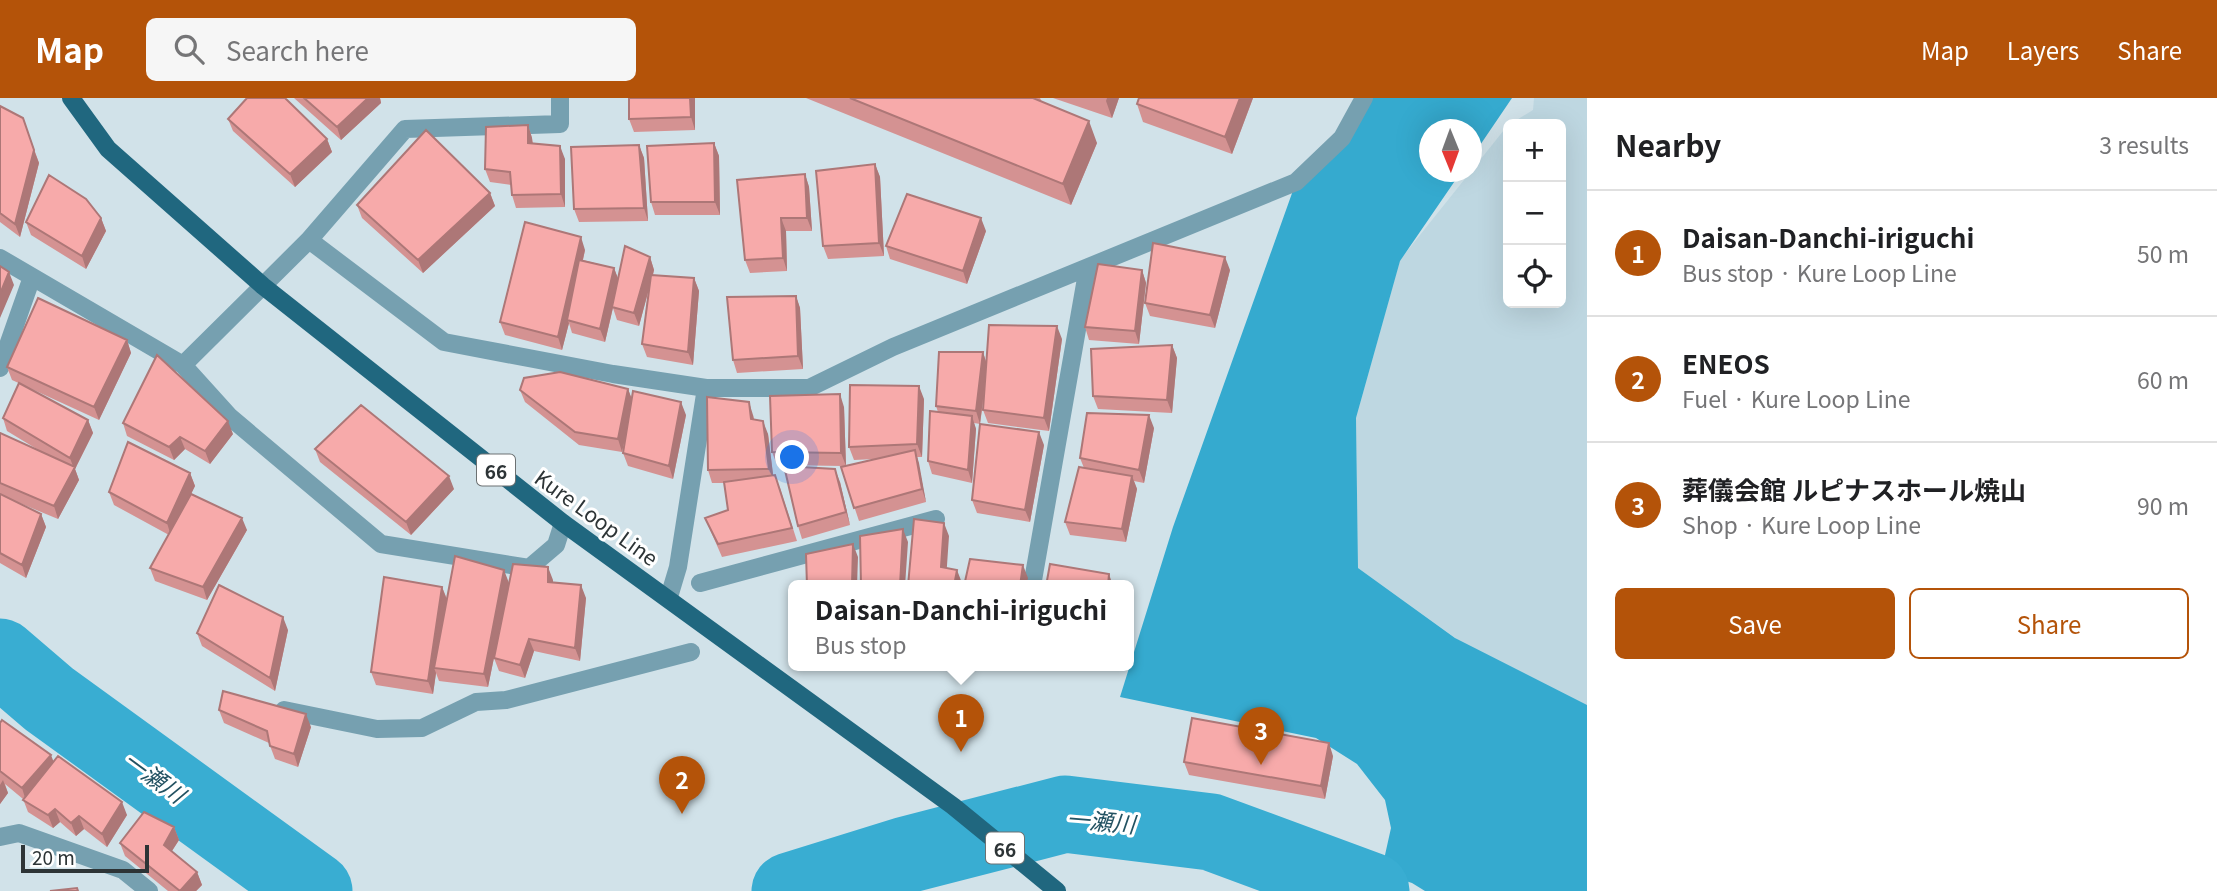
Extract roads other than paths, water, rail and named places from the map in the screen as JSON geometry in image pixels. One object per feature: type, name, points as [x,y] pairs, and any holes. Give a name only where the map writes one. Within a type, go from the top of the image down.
[{"type":"main road","name":"Kure Loop Line","points":[[71,98],[108,149],[263,286],[563,523],[669,597],[953,806],[1057,891]]},
{"type":"street","points":[[183,365],[309,240],[405,128],[560,124],[560,98]]},
{"type":"street","points":[[309,240],[444,342],[613,374],[706,388],[809,388],[893,347],[1296,182],[1342,138],[1364,98]]},
{"type":"street","points":[[0,258],[183,365],[230,417],[381,544],[529,568],[556,545],[563,523]]},
{"type":"street","points":[[1033,580],[1088,267]]},
{"type":"street","points":[[0,369],[32,277]]},
{"type":"street","points":[[669,597],[678,567],[706,388]]},
{"type":"street","points":[[701,583],[936,519]]},
{"type":"street","points":[[261,705],[377,729],[422,728],[476,702],[506,700],[691,652]]},
{"type":"street","points":[[0,837],[19,833],[123,870],[149,891]]},
{"type":"waterway","name":"一瀬川","points":[[0,657],[49,699],[314,891]]},
{"type":"waterway","name":"一瀬川","points":[[790,891],[906,855],[1065,814],[1211,832],[1371,891]]},
{"type":"place","name":"Daisan-Danchi-iriguchi","points":[[961,752]]},
{"type":"place","name":"葬儀会館 ルピナスホール焼山","points":[[1261,765]]},
{"type":"place","name":"ENEOS","points":[[682,814]]}]
